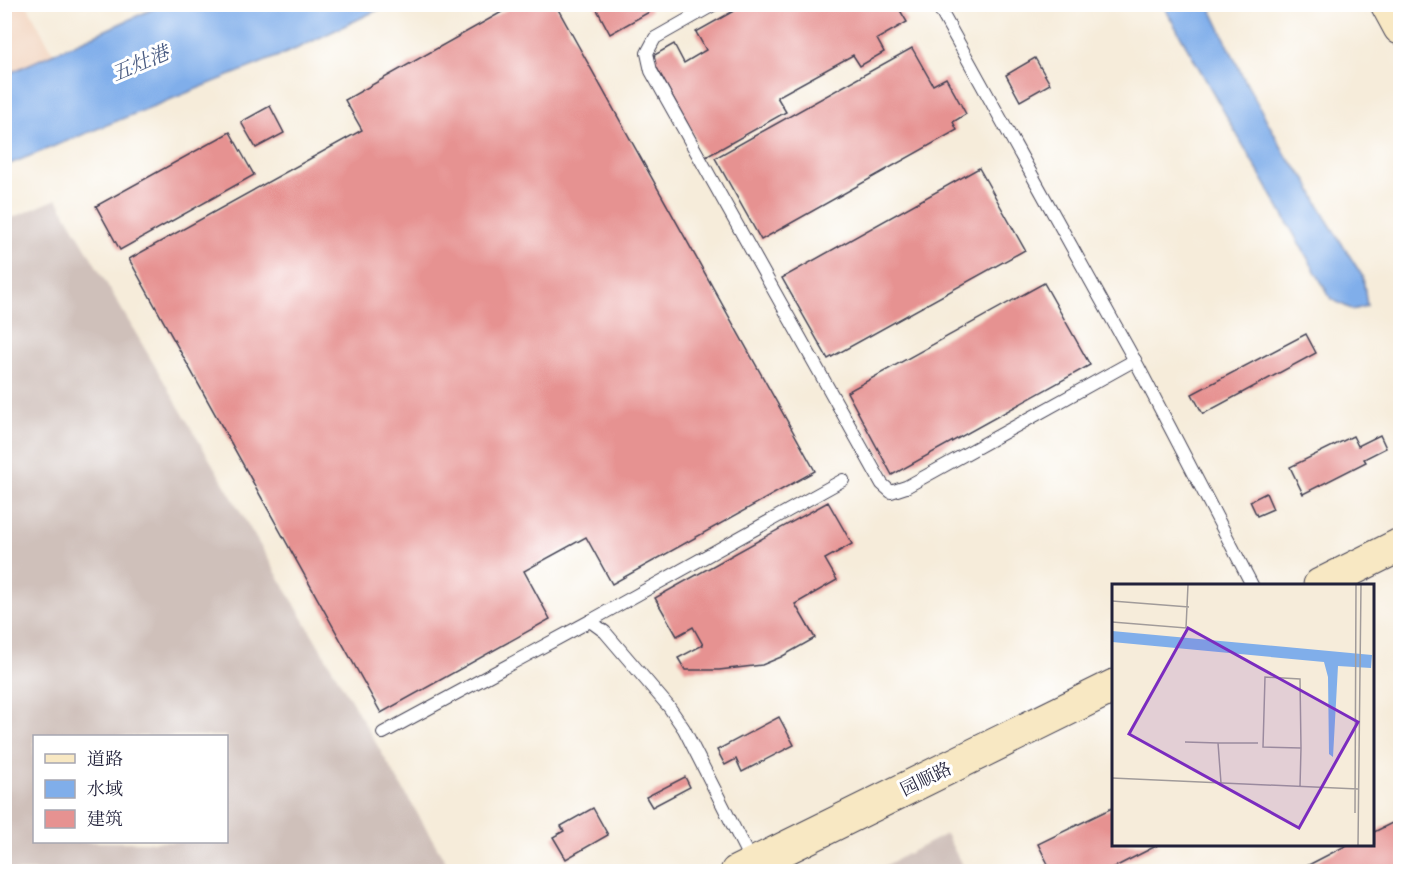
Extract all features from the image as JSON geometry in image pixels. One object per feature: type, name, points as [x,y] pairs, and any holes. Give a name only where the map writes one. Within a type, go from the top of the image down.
[{"type":"street","points":[[1387,4],[1401,28]]},
{"type":"street","points":[[1322,584],[1401,545]]},
{"type":"street","name":"园顺路","points":[[745,868],[1112,687]]},
{"type":"lane","points":[[715,4],[655,38],[647,54],[651,71],[882,484],[891,492],[906,487],[1135,360]]},
{"type":"lane","points":[[937,4],[1135,360],[1251,584]]},
{"type":"lane","points":[[383,733],[843,480]]},
{"type":"lane","points":[[590,621],[605,633],[669,707],[684,729],[745,868]]},
{"type":"shaded area","points":[[5,5],[27,5],[53,53],[5,75]]},
{"type":"shaded area","points":[[57,199],[451,871],[5,871],[5,221]]},
{"type":"shaded area","points":[[946,834],[965,871],[875,871]]},
{"type":"water","name":"五灶港","points":[[164,4],[388,5],[296,49],[5,166],[5,75]]},
{"type":"water","points":[[1163,5],[1209,5],[1244,79],[1287,157],[1306,179],[1325,217],[1363,277],[1367,306],[1353,310],[1331,299]]},
{"type":"building","points":[[516,4],[555,4],[815,471],[612,584],[586,537],[524,571],[550,619],[381,713],[129,259],[362,130],[345,100]]},
{"type":"building","points":[[594,4],[647,4],[651,11],[610,34]]},
{"type":"building","points":[[746,4],[902,4],[898,7],[907,22],[877,39],[884,52],[860,66],[853,55],[777,97],[786,112],[706,157],[651,57],[674,44],[684,63],[706,50],[696,32]]},
{"type":"building","points":[[912,48],[933,85],[946,78],[966,114],[953,122],[957,130],[761,240],[715,158]]},
{"type":"building","points":[[1035,58],[1050,84],[1020,101],[1006,75]]},
{"type":"building","points":[[270,106],[284,133],[256,148],[241,122]]},
{"type":"building","points":[[230,132],[254,175],[120,250],[96,206]]},
{"type":"building","points":[[979,168],[1025,250],[828,359],[782,278]]},
{"type":"building","points":[[1044,283],[1090,365],[892,475],[847,392]]},
{"type":"building","points":[[1306,334],[1316,353],[1203,414],[1192,394]]},
{"type":"building","points":[[1380,435],[1386,448],[1364,459],[1366,462],[1303,494],[1290,467],[1353,436],[1358,446]]},
{"type":"building","points":[[1266,493],[1273,509],[1257,516],[1250,501]]},
{"type":"building","points":[[828,502],[852,544],[825,559],[837,580],[795,604],[815,638],[762,665],[719,670],[685,670],[678,658],[703,645],[693,627],[677,636],[655,598]]},
{"type":"building","points":[[779,717],[794,745],[742,772],[736,759],[725,765],[717,750]]},
{"type":"building","points":[[685,777],[690,787],[652,807],[646,797]]},
{"type":"building","points":[[593,808],[608,835],[566,859],[553,837],[564,831],[561,826]]},
{"type":"building","points":[[1112,808],[1112,846],[1156,846],[1105,872],[1052,872],[1038,844]]},
{"type":"building","points":[[1400,819],[1400,872],[1295,872],[1345,846],[1375,846],[1375,832]]}]
